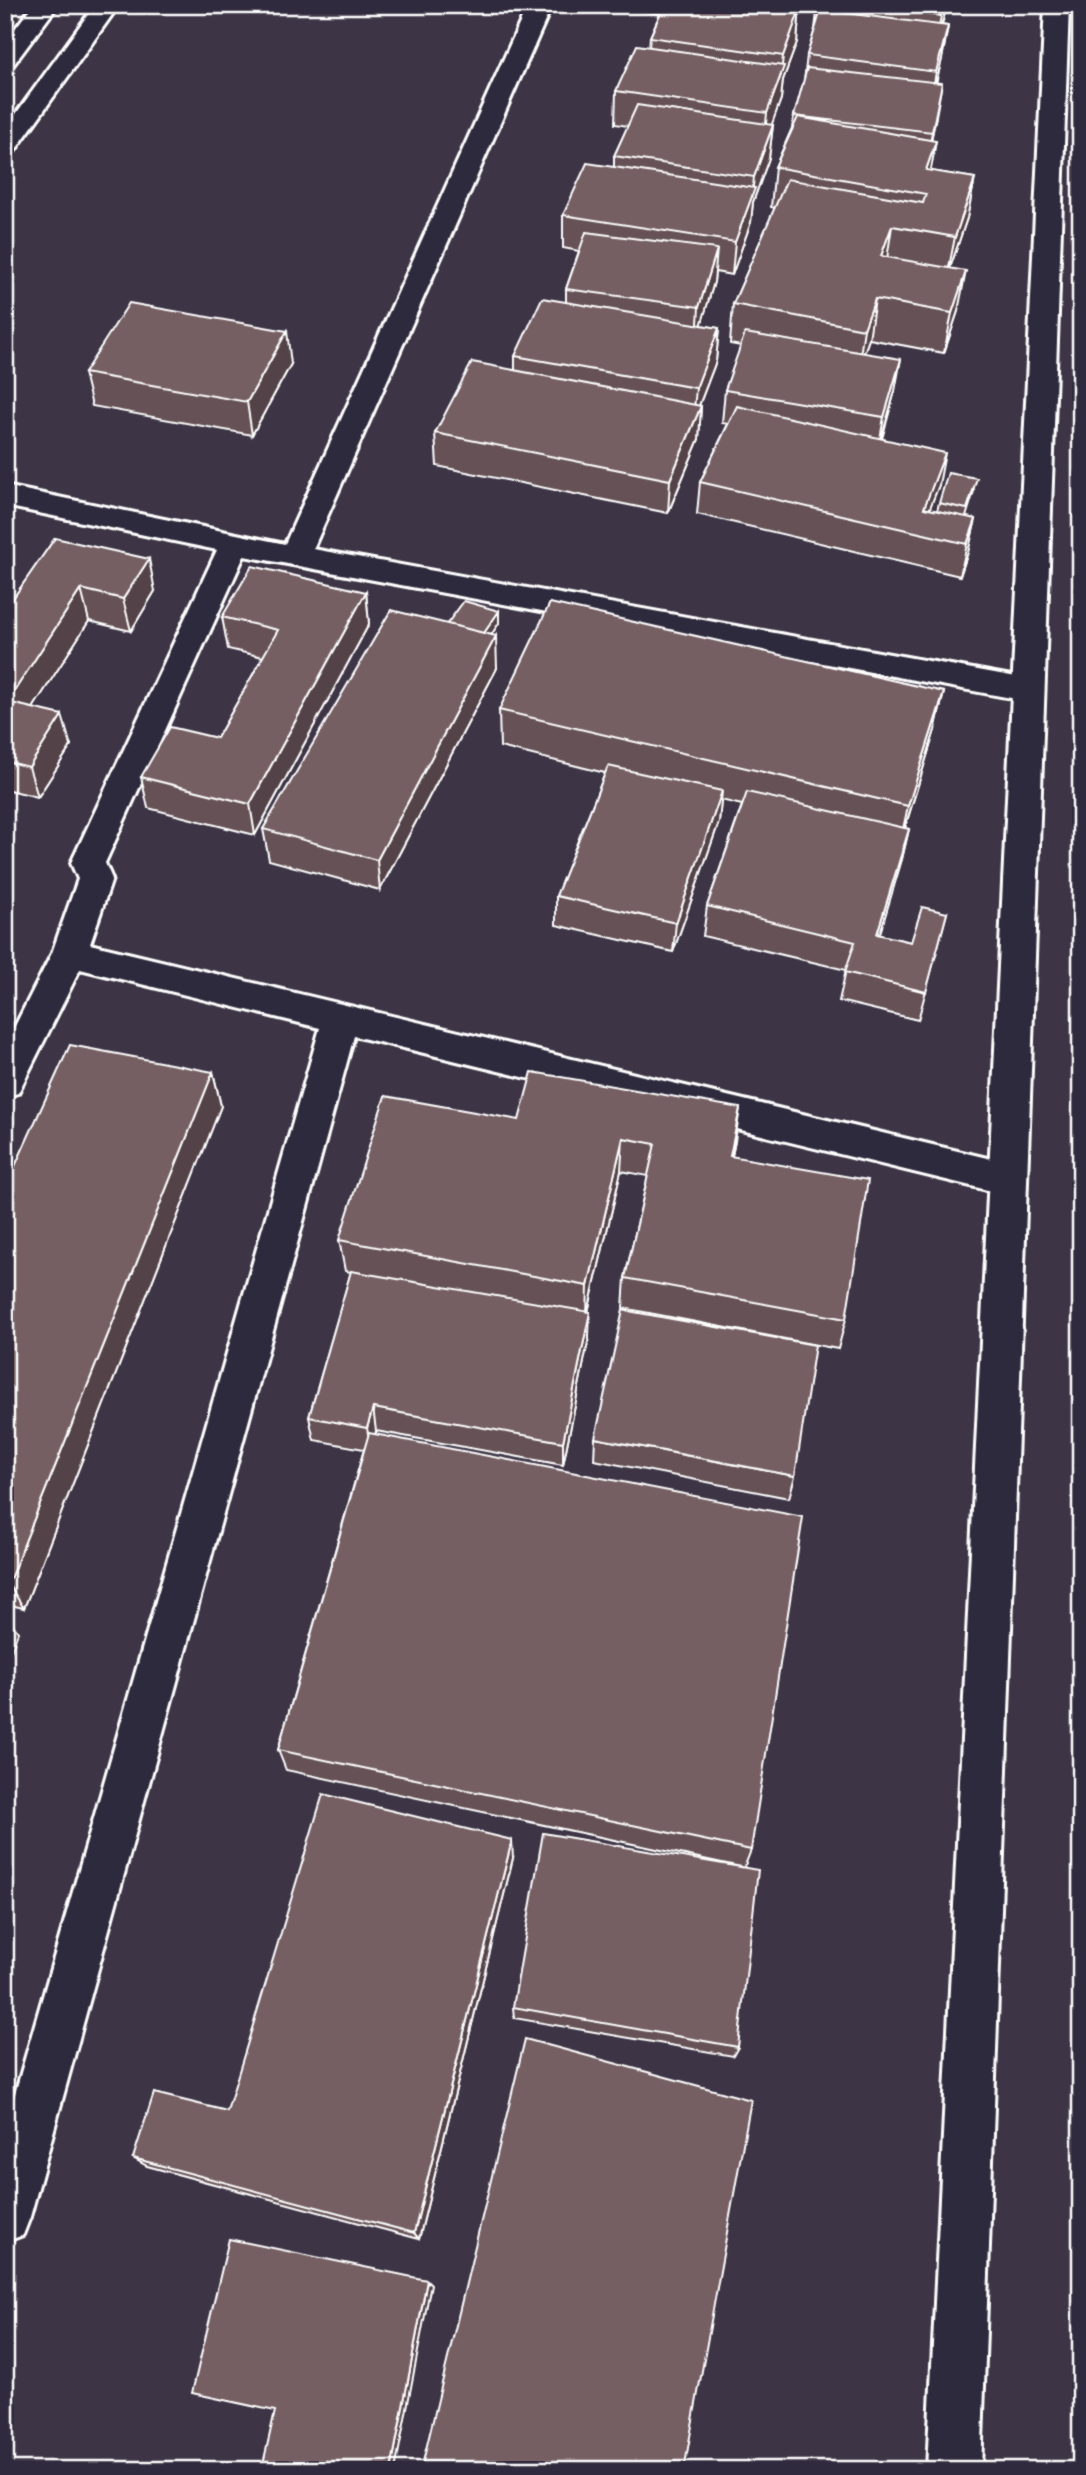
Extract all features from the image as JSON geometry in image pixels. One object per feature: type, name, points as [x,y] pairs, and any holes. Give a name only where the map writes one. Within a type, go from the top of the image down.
[{"type":"street","points":[[6,56],[46,5]]},
{"type":"street","points":[[5,147],[107,5]]},
{"type":"street","points":[[295,556],[540,5]]},
{"type":"street","points":[[954,2470],[1057,5]]},
{"type":"street","points":[[5,496],[295,556],[1028,690]]},
{"type":"street","points":[[5,1082],[70,953],[95,879],[88,863],[235,543]]},
{"type":"street","points":[[70,953],[1008,1179]]},
{"type":"street","points":[[5,2217],[341,1018]]},
{"type":"building","points":[[664,5],[773,5],[800,9],[783,56],[650,37]]},
{"type":"building","points":[[853,5],[944,5],[941,16]]},
{"type":"building","points":[[821,10],[948,26],[936,72],[807,55]]},
{"type":"building","points":[[637,45],[784,66],[767,113],[616,91]]},
{"type":"building","points":[[807,68],[942,83],[932,132],[794,116]]},
{"type":"building","points":[[637,105],[773,125],[754,177],[614,156]]},
{"type":"building","points":[[798,117],[936,141],[926,170],[975,178],[955,237],[892,226],[881,256],[966,271],[952,313],[875,299],[864,329],[733,304],[787,179],[923,203],[926,194],[775,167]]},
{"type":"building","points":[[587,163],[755,188],[735,242],[563,215]]},
{"type":"building","points":[[586,232],[717,249],[699,307],[566,289]]},
{"type":"building","points":[[542,298],[719,328],[696,388],[515,356]]},
{"type":"building","points":[[129,303],[287,331],[247,402],[84,373]]},
{"type":"building","points":[[745,333],[901,359],[884,417],[725,390]]},
{"type":"building","points":[[472,362],[701,406],[670,480],[435,433]]},
{"type":"building","points":[[737,406],[945,453],[924,508],[976,519],[967,544],[700,482]]},
{"type":"building","points":[[948,473],[977,478],[967,509],[939,503]]},
{"type":"building","points":[[55,538],[149,559],[123,599],[81,589],[7,702],[62,715],[29,767],[5,761],[5,610]]},
{"type":"building","points":[[252,566],[366,592],[250,804],[141,777],[170,727],[217,738],[278,630],[222,617]]},
{"type":"building","points":[[464,601],[499,611],[484,633],[447,624]]},
{"type":"building","points":[[550,603],[944,692],[908,806],[499,710]]},
{"type":"building","points":[[391,610],[496,636],[377,860],[263,829]]},
{"type":"building","points":[[608,766],[722,791],[676,923],[556,896]]},
{"type":"building","points":[[747,792],[909,829],[877,934],[911,942],[922,907],[947,913],[926,992],[845,972],[855,942],[707,906]]},
{"type":"building","points":[[70,1045],[213,1072],[8,1584],[5,1583],[5,1188]]},
{"type":"building","points":[[532,1072],[740,1108],[730,1156],[868,1180],[846,1319],[625,1278],[655,1144],[623,1138],[588,1286],[339,1240],[385,1096],[519,1120]]},
{"type":"building","points":[[351,1271],[590,1312],[563,1442],[373,1408],[367,1428],[309,1417]]},
{"type":"building","points":[[623,1310],[815,1345],[795,1476],[595,1438]]},
{"type":"building","points":[[369,1433],[803,1517],[751,1850],[278,1750]]},
{"type":"building","points":[[323,1794],[512,1840],[414,2233],[133,2158],[154,2093],[227,2111]]},
{"type":"building","points":[[543,1833],[758,1870],[738,2047],[513,2007]]},
{"type":"building","points":[[525,2039],[751,2100],[684,2470],[421,2470]]},
{"type":"building","points":[[229,2239],[427,2280],[391,2470],[291,2470],[263,2464],[275,2411],[192,2393]]}]
